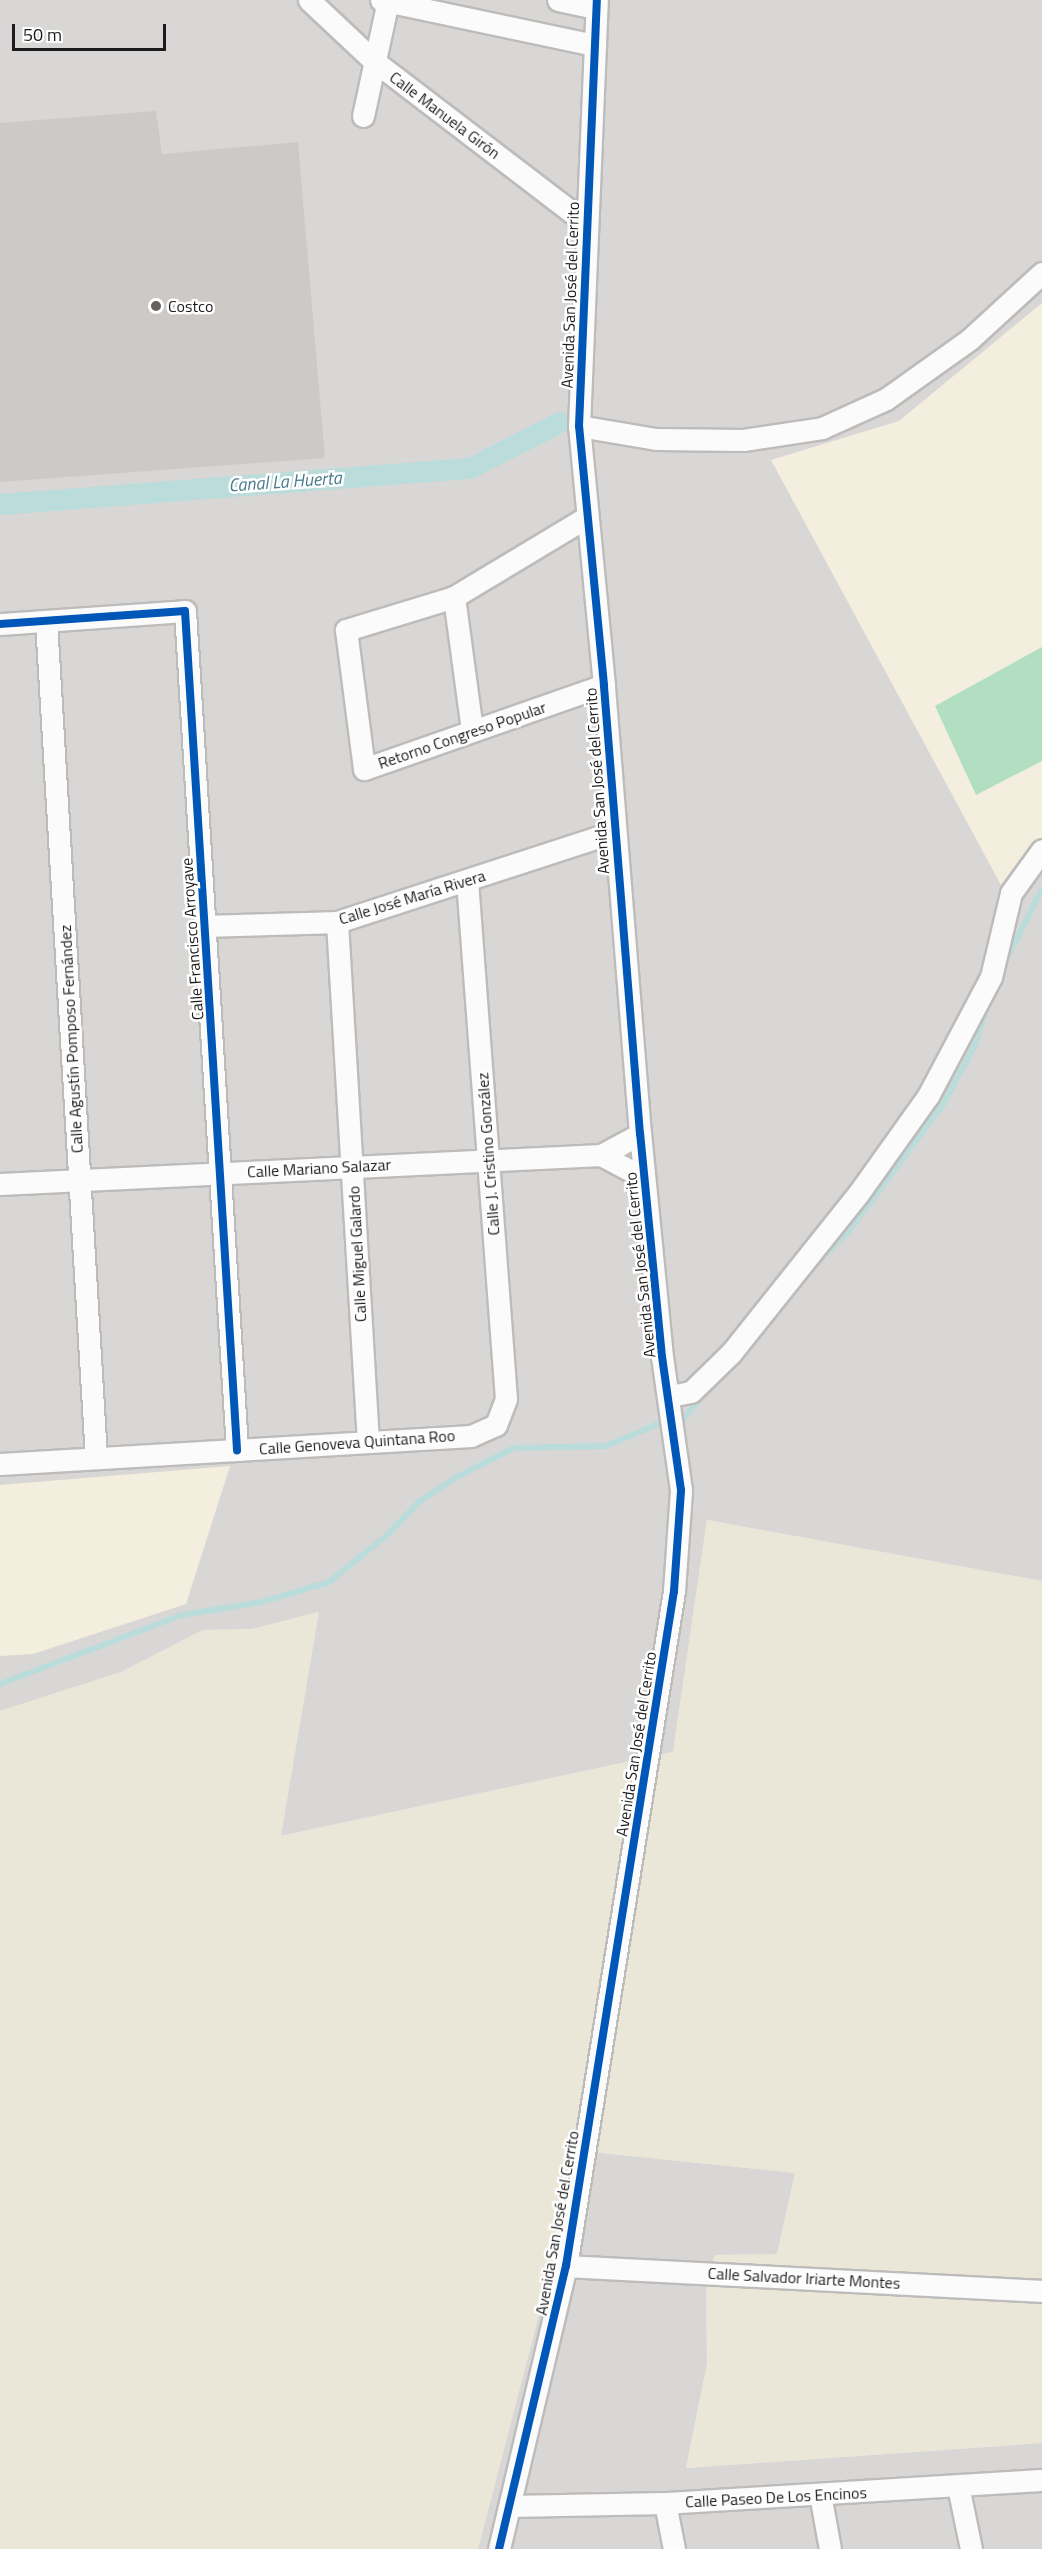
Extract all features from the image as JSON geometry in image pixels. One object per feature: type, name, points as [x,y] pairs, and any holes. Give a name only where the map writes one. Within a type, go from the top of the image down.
[{"type":"street","name":"Calle Manuela Girón","points":[[309,0],[374,61],[586,223]]},
{"type":"street","points":[[363,116],[385,0],[595,45]]},
{"type":"street","points":[[558,0],[597,4]]},
{"type":"street","name":"Avenida San José del Cerrito","points":[[499,2549],[566,2266],[674,1591],[681,1490],[670,1396],[662,1357],[644,1178],[614,832],[604,685],[579,426],[597,4]]},
{"type":"street","points":[[579,426],[656,439],[743,440],[822,428],[886,399],[970,339],[1042,273]]},
{"type":"street","name":"Retorno Congreso Popular","points":[[587,518],[454,597],[346,630],[364,769],[604,685]]},
{"type":"street","points":[[454,597],[472,731]]},
{"type":"street","name":"Calle Francisco Arroyave","points":[[0,624],[185,611],[237,1450]]},
{"type":"street","name":"Calle Agustín Pomposo Fernández","points":[[46,621],[96,1458]]},
{"type":"street","name":"Calle José María Rivera","points":[[205,926],[337,922],[614,832]]},
{"type":"street","points":[[670,1396],[691,1392],[731,1353],[858,1194],[928,1096],[991,976],[1011,893],[1042,850]]},
{"type":"street","name":"Calle J. Cristino González","points":[[467,880],[506,1399],[496,1425]]},
{"type":"street","name":"Calle Miguel Galardo","points":[[337,922],[368,1442]]},
{"type":"street","name":"Calle Mariano Salazar","points":[[0,1184],[601,1155],[640,1134]]},
{"type":"street","points":[[601,1155],[644,1178]]},
{"type":"street","name":"Calle Genoveva Quintana Roo","points":[[0,1464],[471,1436],[496,1425]]},
{"type":"street","name":"Calle Salvador Iriarte Montes","points":[[566,2266],[1042,2291]]},
{"type":"street","name":"Calle Paseo De Los Encinos","points":[[510,2506],[665,2503],[1042,2480]]},
{"type":"street","points":[[958,2486],[971,2549]]},
{"type":"street","points":[[820,2494],[830,2549]]},
{"type":"street","points":[[665,2503],[674,2549]]},
{"type":"shaded area","points":[[0,0],[1042,0],[1042,1581],[707,1520],[673,1752],[280,1836],[318,1612],[253,1629],[203,1630],[121,1672],[0,1711]]},
{"type":"shaded area","points":[[0,0],[147,0],[276,100],[263,103],[264,130],[180,137],[174,110],[0,123]]},
{"type":"shaded area","points":[[1042,303],[1042,840],[1001,885],[771,460],[899,421]]},
{"type":"shaded area","points":[[230,1466],[186,1604],[33,1654],[0,1656],[0,1485]]},
{"type":"shaded area","points":[[707,1520],[1042,1581],[1042,2443],[686,2468],[707,2364],[706,2278],[715,2255],[777,2254],[795,2173],[573,2150],[555,2253],[478,2549],[0,2549],[0,1711],[121,1672],[203,1630],[253,1629],[319,1612],[281,1836],[673,1752]]},
{"type":"shaded area","points":[[572,2150],[795,2173],[777,2254],[715,2255],[706,2278],[707,2364],[686,2468],[1042,2443],[1042,2549],[478,2549],[555,2253]]},
{"type":"green space","points":[[1042,647],[1042,761],[976,795],[935,706]]},
{"type":"building","name":"Costco","points":[[156,111],[162,154],[298,142],[325,458],[0,482],[0,123]]},
{"type":"waterway","name":"Canal La Huerta","points":[[0,504],[470,468],[560,422]]},
{"type":"waterway","points":[[1003,966],[1042,889]]},
{"type":"waterway","points":[[808,1272],[848,1232],[942,1106],[974,1047],[989,1001]]},
{"type":"waterway","points":[[684,1418],[704,1393]]},
{"type":"waterway","points":[[0,1684],[182,1615],[262,1602],[329,1582],[387,1535],[420,1501],[455,1478],[514,1448],[606,1446],[658,1424]]},
{"type":"cycle path","points":[[499,2549],[566,2266],[674,1591],[681,1490],[662,1357],[640,1134],[604,685],[579,426],[597,0]]},
{"type":"cycle path","points":[[0,624],[185,611],[237,1450]]},
{"type":"place","name":"Costco","points":[[156,306]]}]
